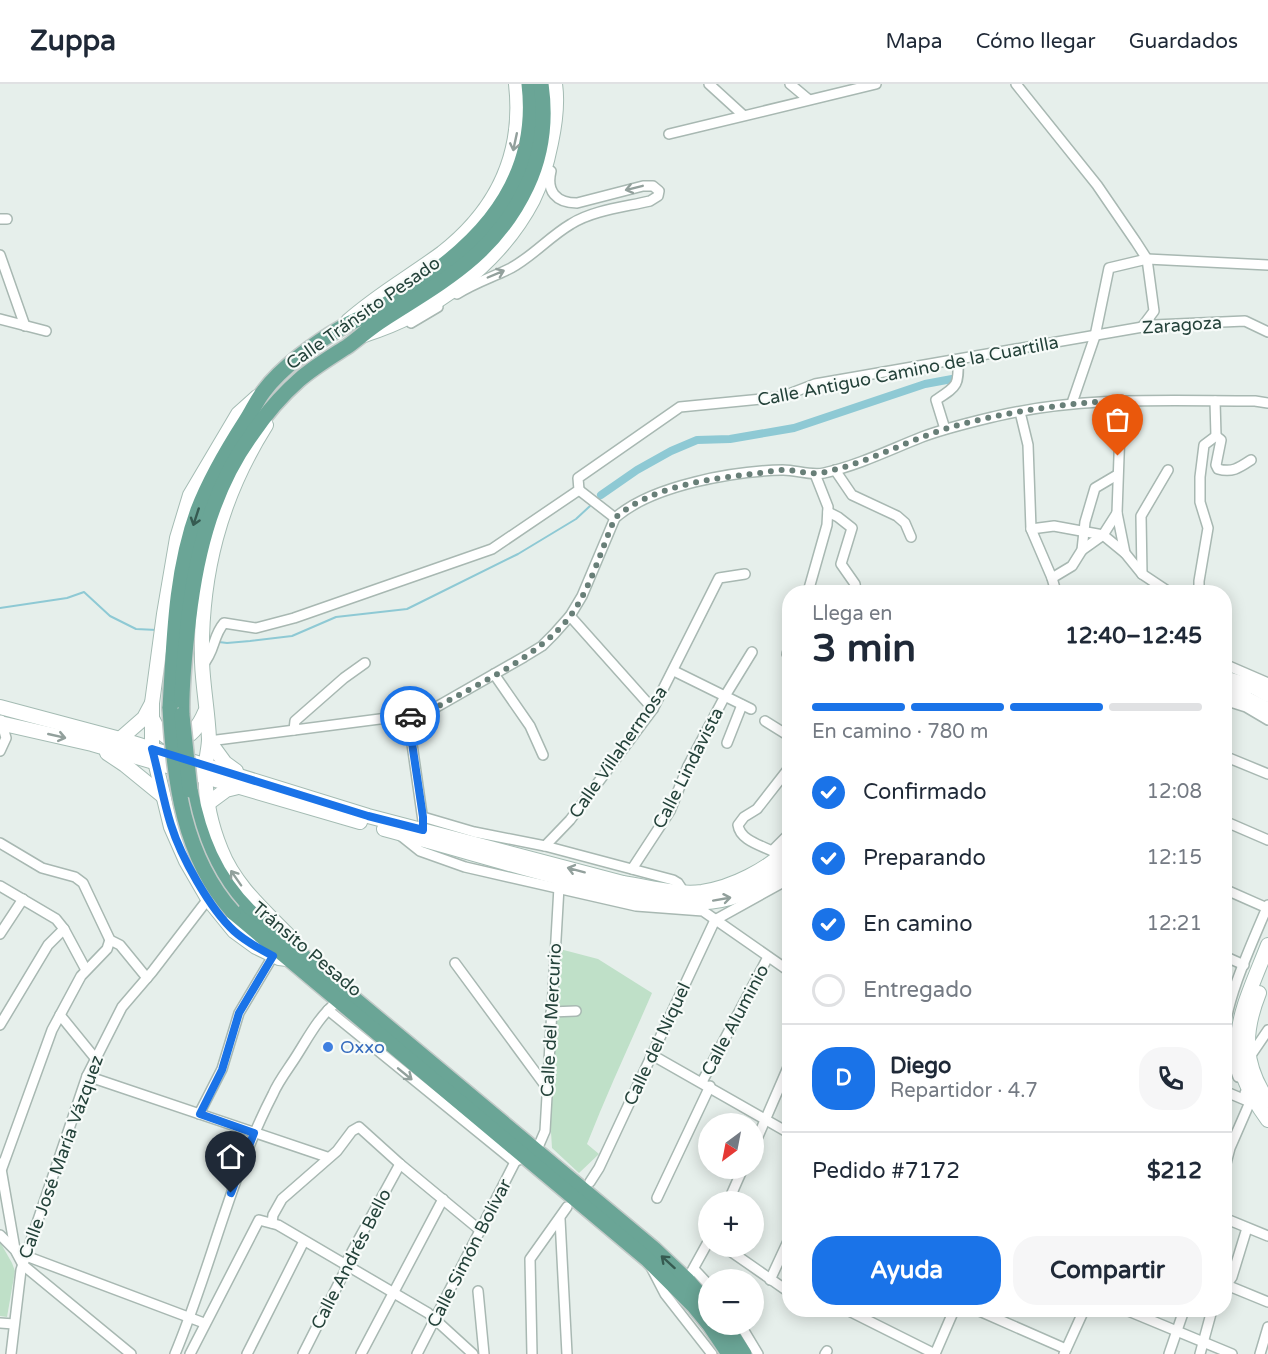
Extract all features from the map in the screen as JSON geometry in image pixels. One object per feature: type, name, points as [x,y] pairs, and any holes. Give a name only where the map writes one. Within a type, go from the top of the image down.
[{"type":"main road","points":[[342,327],[357,313],[441,253],[482,214],[496,193],[513,153],[518,122],[516,84]]},
{"type":"main road","name":"Calle Tránsito Pesado","points":[[170,708],[176,621],[183,569],[198,510],[228,448],[263,392],[303,354],[342,327],[376,310],[435,272],[468,244],[493,217],[513,186],[523,161],[531,111],[529,84]]},
{"type":"main road","name":"Calle Tránsito Pesado","points":[[236,907],[207,851],[190,790],[182,715],[183,673],[176,621],[192,588],[219,491],[229,469],[253,433],[288,391],[312,369],[381,321],[443,282],[471,261],[496,236],[521,200],[534,170],[544,113],[541,84]]},
{"type":"main road","points":[[362,336],[388,327],[443,296],[473,274],[513,232],[533,200],[546,169],[557,99],[555,84]]},
{"type":"main road","points":[[164,799],[175,784],[195,779],[200,773],[209,741],[202,666],[208,649],[204,609],[214,539],[231,490],[255,444],[288,391]]},
{"type":"main road","points":[[176,621],[159,651],[152,703],[154,756],[171,827],[186,861],[208,899],[234,931],[256,947],[282,958],[291,938],[252,899],[232,873],[221,851],[200,773]]},
{"type":"main road","points":[[1232,680],[1254,687],[1268,696]]},
{"type":"main road","points":[[1232,694],[1268,710]]},
{"type":"main road","points":[[120,739],[144,718],[152,703]]},
{"type":"main road","points":[[0,707],[120,739],[154,756],[200,773],[623,883],[687,896],[730,898],[782,870]]},
{"type":"main road","name":"Tránsito Pesado","points":[[170,708],[179,789],[189,837],[207,877],[282,958],[333,1005],[525,1157]]},
{"type":"main road","points":[[153,720],[163,735],[171,739],[181,739],[195,731],[206,709]]},
{"type":"main road","points":[[1,721],[92,744],[154,756]]},
{"type":"main road","points":[[209,741],[240,782],[397,832],[422,829]]},
{"type":"main road","points":[[92,744],[125,765],[164,799]]},
{"type":"main road","points":[[207,804],[240,782]]},
{"type":"main road","points":[[687,896],[746,878],[782,855]]},
{"type":"main road","points":[[1268,945],[1239,1017],[1237,1053],[1242,1073],[1258,1098],[1268,1120]]},
{"type":"main road","name":"Tránsito Pesado","points":[[282,958],[525,1157]]},
{"type":"main road","points":[[1258,1098],[1247,1042],[1249,1021],[1268,970]]},
{"type":"main road","points":[[525,1157],[647,1259],[698,1312]]},
{"type":"main road","points":[[525,1157],[690,1275],[698,1288]]},
{"type":"main road","points":[[716,1335],[729,1354]]},
{"type":"main road","points":[[732,1335],[744,1354]]},
{"type":"street","points":[[709,84],[743,115]]},
{"type":"street","points":[[791,84],[808,99]]},
{"type":"street","points":[[669,134],[876,84]]},
{"type":"street","points":[[1016,84],[1097,185],[1147,259],[1155,311],[1174,324]]},
{"type":"street","points":[[388,327],[408,324],[426,316],[468,287],[534,254],[569,225],[583,218],[650,201],[658,196],[659,191],[653,186],[644,186],[577,203],[565,203],[554,195],[548,181],[561,128],[557,99]]},
{"type":"street","points":[[0,255],[25,326]]},
{"type":"street","points":[[1072,404],[1095,336],[1109,268],[1147,259],[1268,265]]},
{"type":"street","points":[[1142,327],[1155,311]]},
{"type":"street","points":[[0,319],[46,331]]},
{"type":"street","name":"Zaragoza","points":[[1095,336],[1142,327],[1245,321],[1268,332]]},
{"type":"street","name":"Calle Antiguo Camino de la Cuartilla","points":[[208,649],[224,622],[256,628],[294,618],[492,549],[579,490],[578,478],[680,407],[781,397],[815,384],[1095,336]]},
{"type":"street","points":[[945,429],[936,400],[955,388],[959,380],[958,361]]},
{"type":"street","points":[[1121,400],[1117,513],[1125,553]]},
{"type":"street","points":[[209,741],[426,713],[542,646],[570,615],[582,596],[615,518],[625,509],[640,501],[702,480],[784,470],[815,474],[836,470],[861,463],[945,429],[1020,412],[1072,404],[1121,400],[1268,403]]},
{"type":"street","points":[[1215,401],[1216,436],[1221,440],[1216,465],[1218,469],[1227,471],[1237,469],[1251,460]]},
{"type":"street","points":[[1020,412],[1028,445],[1031,529],[1054,585]]},
{"type":"street","points":[[1199,585],[1208,528],[1200,502],[1200,477],[1204,445],[1216,436]]},
{"type":"street","points":[[836,470],[852,495],[897,516],[905,523],[911,537]]},
{"type":"street","points":[[1142,574],[1141,516],[1168,470]]},
{"type":"street","points":[[810,585],[827,525],[828,512],[815,474]]},
{"type":"street","points":[[1082,550],[1084,531],[1095,488],[1117,475]]},
{"type":"street","points":[[579,490],[615,518]]},
{"type":"street","points":[[828,512],[852,528],[841,564],[855,585]]},
{"type":"street","points":[[1052,578],[1072,566],[1082,550],[1103,535],[1117,513]]},
{"type":"street","points":[[1031,529],[1054,526],[1103,535],[1125,553],[1142,574],[1158,585]]},
{"type":"street","name":"Calle Villahermosa","points":[[544,846],[570,820],[653,709],[719,578],[745,574]]},
{"type":"street","points":[[570,615],[653,709]]},
{"type":"street","name":"Calle Lindavista","points":[[632,869],[670,811],[688,766],[725,696],[752,652]]},
{"type":"street","points":[[294,730],[295,720],[365,663]]},
{"type":"street","points":[[1232,667],[1268,683]]},
{"type":"street","points":[[674,671],[751,709]]},
{"type":"street","points":[[494,674],[530,726],[543,755]]},
{"type":"street","points":[[1232,703],[1246,707],[1268,720]]},
{"type":"street","points":[[727,743],[742,705]]},
{"type":"street","points":[[408,716],[422,829],[474,832],[544,846],[673,880],[703,911],[782,966]]},
{"type":"street","points":[[0,751],[6,738],[1,721]]},
{"type":"street","points":[[765,721],[782,732]]},
{"type":"street","points":[[1232,759],[1268,774]]},
{"type":"street","points":[[782,777],[757,809],[744,817],[738,825],[739,832],[747,839],[772,851],[782,841]]},
{"type":"street","points":[[1232,824],[1268,840]]},
{"type":"street","points":[[397,832],[420,851],[465,867],[636,906],[703,911]]},
{"type":"street","points":[[0,843],[42,868],[75,877],[83,883],[110,940],[120,945],[147,978]]},
{"type":"street","points":[[715,920],[782,885]]},
{"type":"street","points":[[0,886],[56,919],[64,928],[86,970]]},
{"type":"street","name":"Calle del Mercurio","points":[[525,1157],[545,1131],[559,887]]},
{"type":"street","points":[[1232,893],[1267,907],[1232,999]]},
{"type":"street","points":[[0,934],[22,899]]},
{"type":"street","name":"Calle José María Vázquez","points":[[11,1354],[22,1267],[87,1076],[122,1007],[208,899]]},
{"type":"street","name":"Calle del Níquel","points":[[590,1182],[599,1168],[715,920]]},
{"type":"street","points":[[0,1025],[48,945],[64,928]]},
{"type":"street","points":[[110,940],[107,949],[86,970],[52,1030],[1,1166],[15,1250],[22,1267],[131,1354]]},
{"type":"street","name":"Calle Aluminio","points":[[657,1198],[706,1084],[768,957]]},
{"type":"street","points":[[200,1114],[222,1070],[239,1013],[282,958]]},
{"type":"street","points":[[1232,960],[1244,965]]},
{"type":"street","points":[[455,963],[548,1088]]},
{"type":"street","points":[[175,1354],[190,1317],[237,1174],[254,1133],[274,1092],[320,1019],[333,1005]]},
{"type":"street","points":[[551,1011],[576,1011]]},
{"type":"street","points":[[60,1015],[95,1058]]},
{"type":"street","points":[[1249,1058],[1268,1030]]},
{"type":"street","points":[[652,1055],[782,1129]]},
{"type":"street","points":[[1232,1061],[1238,1079],[1258,1098],[1268,1126]]},
{"type":"street","points":[[87,1076],[327,1157]]},
{"type":"street","points":[[764,1125],[782,1082]]},
{"type":"street","points":[[1232,1093],[1258,1098]]},
{"type":"street","points":[[1232,1144],[1258,1098]]},
{"type":"street","points":[[272,1223],[273,1215],[282,1199],[327,1157],[337,1151],[352,1131],[359,1126],[400,1164],[481,1231]]},
{"type":"street","name":"Calle Simón Bolívar","points":[[417,1354],[481,1231],[525,1157]]},
{"type":"street","name":"Calle Andrés Bello","points":[[303,1354],[347,1267],[347,1261],[400,1164]]},
{"type":"street","points":[[360,1354],[442,1198]]},
{"type":"street","points":[[532,1354],[530,1259],[567,1207]]},
{"type":"street","points":[[560,1219],[567,1354]]},
{"type":"street","points":[[190,1354],[259,1220],[272,1223],[436,1319],[473,1354]]},
{"type":"street","points":[[1232,1221],[1268,1236]]},
{"type":"street","points":[[1232,1277],[1247,1228]]},
{"type":"street","points":[[0,1235],[15,1250]]},
{"type":"street","points":[[247,1354],[304,1241]]},
{"type":"street","points":[[770,1280],[782,1254]]},
{"type":"street","points":[[698,1279],[690,1275],[700,1257]]},
{"type":"street","points":[[738,1257],[782,1288]]},
{"type":"street","points":[[647,1259],[665,1294],[712,1354]]},
{"type":"street","points":[[22,1267],[204,1323]]},
{"type":"street","points":[[1232,1289],[1268,1302]]},
{"type":"street","points":[[478,1290],[484,1354]]},
{"type":"street","points":[[861,1317],[935,1354],[951,1317]]},
{"type":"street","points":[[992,1317],[1065,1352],[1081,1317]]},
{"type":"street","points":[[1143,1317],[1232,1354]]},
{"type":"street","points":[[1169,1354],[1183,1317]]},
{"type":"street","points":[[1200,1354],[1210,1317]]},
{"type":"street","points":[[0,1323],[14,1324]]},
{"type":"street","points":[[1263,1353],[1268,1327]]},
{"type":"street","points":[[747,1335],[758,1354]]},
{"type":"green space","points":[[556,948],[598,959],[652,993],[587,1144],[599,1154],[579,1173],[552,1148],[550,1116]]},
{"type":"green space","points":[[0,1242],[15,1271],[7,1317],[0,1316]]},
{"type":"waterway","points":[[601,495],[637,470],[697,440],[730,439],[794,428],[925,384],[952,379]]},
{"type":"waterway","points":[[219,642],[292,636],[336,617],[407,609],[518,554],[576,519],[590,506]]},
{"type":"waterway","points":[[0,608],[67,598],[84,592],[110,616],[136,629],[157,630]]},
{"type":"way so far","points":[[410,716],[426,713],[542,646],[570,615],[582,596],[615,518],[625,509],[640,501],[702,480],[784,470],[824,473],[861,463],[945,429],[1050,406],[1121,400],[1118,456]]},
{"type":"place","name":"Oxxo","points":[[328,1047]]},
{"type":"route","points":[[231,1193],[254,1133],[200,1114],[222,1070],[239,1013],[273,956],[234,931],[208,899],[186,861],[171,827],[152,749],[368,816],[423,830],[408,716],[410,716]]}]
